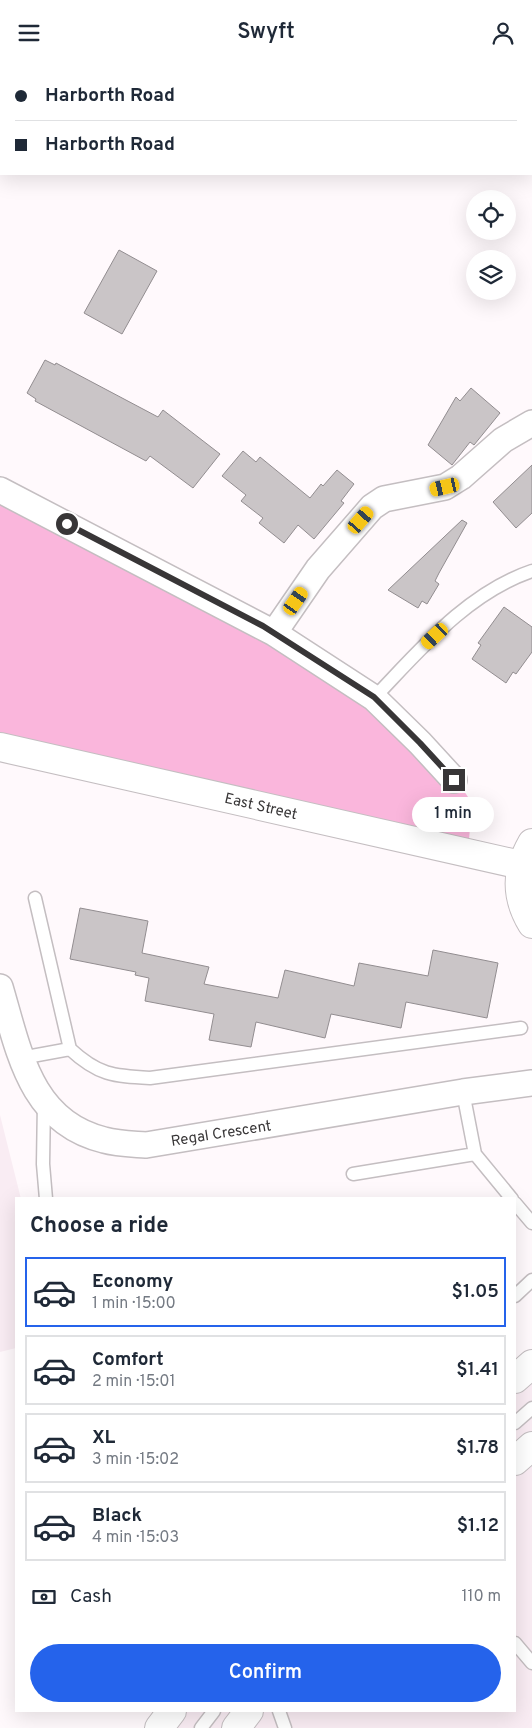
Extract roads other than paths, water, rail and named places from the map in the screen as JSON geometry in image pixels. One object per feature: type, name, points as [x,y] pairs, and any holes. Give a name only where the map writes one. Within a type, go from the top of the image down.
[{"type":"street","points":[[274,633],[318,569],[372,507],[384,499],[445,487],[461,477],[502,440],[532,423]]},
{"type":"street","points":[[0,490],[274,633],[374,697],[454,780]]},
{"type":"street","name":"East Street","points":[[0,747],[527,854]]},
{"type":"street","points":[[527,854],[519,888],[524,910],[532,924]]},
{"type":"street","name":"Regal Crescent","points":[[0,987],[20,1058],[34,1089],[65,1123],[84,1134],[106,1141],[146,1145],[463,1092],[532,1083]]},
{"type":"street","points":[[516,1378],[532,1365]]},
{"type":"street","points":[[516,1460],[532,1446]]},
{"type":"street","points":[[159,1728],[171,1712]]},
{"type":"street","points":[[236,1728],[248,1712]]},
{"type":"lane","points":[[374,697],[464,609],[496,587],[532,571]]},
{"type":"lane","points":[[35,898],[70,1049],[82,1061],[102,1072],[124,1077],[150,1078],[521,1027]]},
{"type":"lane","points":[[20,1058],[70,1049]]},
{"type":"lane","points":[[463,1092],[475,1154],[510,1197]]},
{"type":"lane","points":[[44,1102],[43,1164],[46,1197]]},
{"type":"lane","points":[[353,1174],[475,1154]]},
{"type":"lane","points":[[516,1204],[532,1223]]},
{"type":"lane","points":[[516,1295],[532,1280]]},
{"type":"lane","points":[[516,1422],[532,1409]]},
{"type":"lane","points":[[516,1644],[532,1663]]},
{"type":"lane","points":[[202,1728],[213,1712]]},
{"type":"lane","points":[[279,1712],[285,1728]]}]
